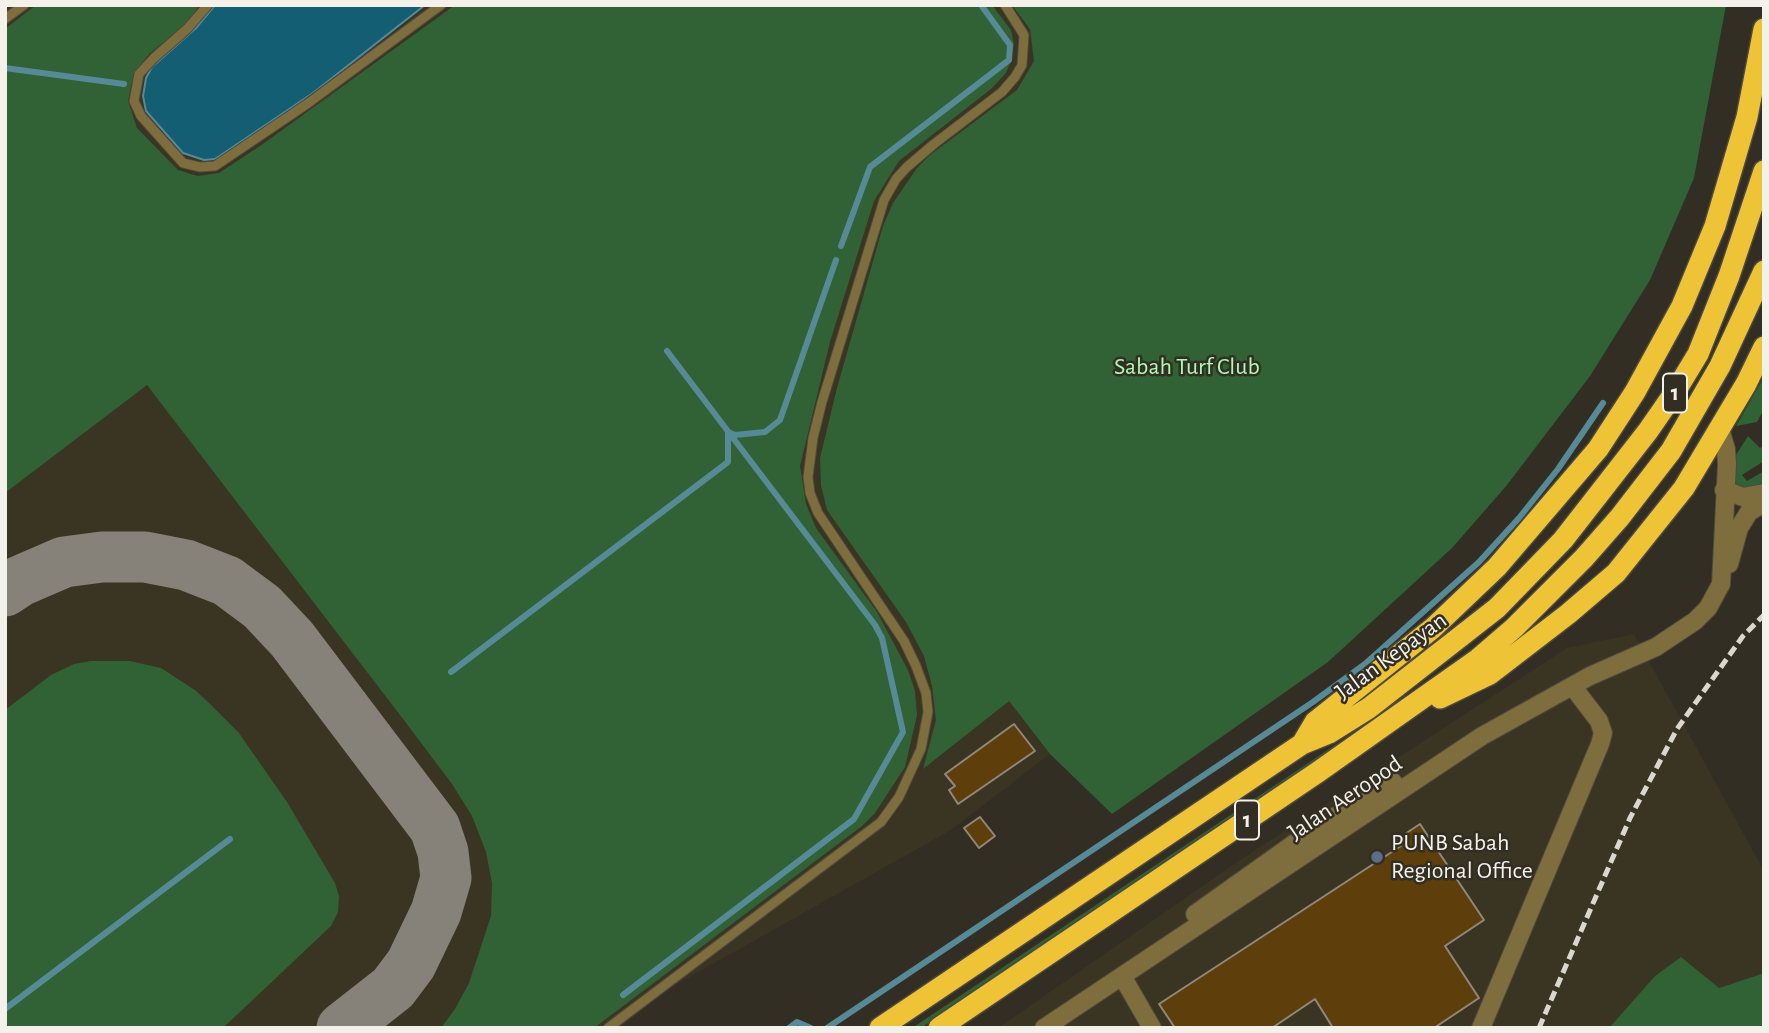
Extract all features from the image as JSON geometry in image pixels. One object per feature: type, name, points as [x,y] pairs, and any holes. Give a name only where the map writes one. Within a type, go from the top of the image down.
[{"type":"highway","points":[[1302,744],[1315,722],[1433,628],[1497,568],[1606,438],[1635,392],[1699,270],[1747,117],[1764,29]]},
{"type":"highway","name":"Jalan Kepayan","points":[[880,1028],[1302,744],[1329,733],[1369,708],[1497,608],[1563,540],[1648,431],[1698,354],[1738,251],[1764,171]]},
{"type":"highway","name":"Jalan Kepayan","points":[[939,1028],[1379,728],[1478,659],[1514,628],[1584,558],[1671,451],[1720,366],[1764,271]]},
{"type":"highway","points":[[1379,728],[1490,674],[1616,573],[1684,488],[1746,384],[1764,347]]},
{"type":"street","points":[[1720,429],[1726,449],[1726,514],[1720,567],[1721,584]]},
{"type":"street","points":[[1724,490],[1743,498],[1764,493]]},
{"type":"street","name":"Jalan Aeropod","points":[[1044,1028],[1482,736],[1590,676],[1656,647],[1695,621],[1708,608],[1721,584],[1739,528],[1749,512],[1764,503]]},
{"type":"street","points":[[1481,1028],[1603,733],[1599,721],[1573,687]]},
{"type":"street","points":[[1122,976],[1152,1028]]},
{"type":"lane","points":[[5,19],[24,5]]},
{"type":"lane","points":[[208,5],[187,29],[139,74],[134,102],[141,116],[183,163],[200,167],[215,166],[307,104],[441,5]]},
{"type":"lane","points":[[608,1028],[881,822],[899,797],[921,749],[928,712],[926,693],[916,666],[904,641],[818,513],[810,493],[808,477],[813,438],[822,402],[884,200],[896,179],[907,167],[1002,92],[1022,65],[1024,35],[1005,5]]},
{"type":"shaded area","points":[[5,5],[1165,5],[829,468],[1050,754],[951,830],[672,987],[619,1028],[5,1028]]},
{"type":"shaded area","points":[[1634,634],[1764,871],[1764,973],[1719,988],[1655,976],[1609,1028],[998,1028],[1237,862],[1567,648]]},
{"type":"green space","points":[[36,5],[200,5],[183,27],[150,53],[134,73],[128,101],[137,128],[178,170],[198,176],[219,173],[260,146],[455,5],[992,5],[1011,30],[1014,44],[1006,73],[991,89],[899,161],[874,201],[830,342],[800,466],[806,504],[816,528],[877,612],[908,670],[915,691],[917,715],[905,767],[875,813],[862,826],[594,1028],[441,1028],[469,983],[491,916],[492,883],[486,852],[472,816],[452,784],[400,715],[147,385],[5,493],[5,29]]},
{"type":"green space","name":"Sabah Turf Club","points":[[1012,5],[1726,5],[1694,178],[1650,280],[1590,376],[1507,485],[1452,548],[1328,662],[1112,814],[1050,754],[1009,701],[923,769],[936,720],[932,686],[924,656],[906,622],[827,510],[821,485],[820,458],[837,388],[883,226],[893,203],[917,168],[930,155],[1017,90],[1034,61],[1030,29]]},
{"type":"green space","points":[[1764,377],[1764,409],[1757,422],[1736,426]]},
{"type":"green space","points":[[1748,436],[1760,448],[1764,446],[1764,461],[1742,475],[1747,481],[1764,471],[1764,488],[1750,493],[1727,483],[1731,463]]},
{"type":"green space","points":[[130,661],[161,668],[195,690],[239,733],[287,802],[335,883],[339,896],[338,912],[331,926],[223,1028],[5,1028],[5,710],[51,675],[74,664]]},
{"type":"green space","points":[[1377,717],[1380,718],[921,1028],[912,1028]]},
{"type":"green space","points":[[1681,957],[1719,988],[1764,973],[1764,1028],[1609,1028],[1655,976]]},
{"type":"water","points":[[215,5],[425,5],[313,93],[215,159],[204,160],[183,153],[146,111],[143,96],[146,78],[152,67],[196,28]]},
{"type":"building","points":[[1014,724],[1035,751],[958,804],[949,790],[955,786],[945,774]]},
{"type":"building","points":[[980,817],[995,836],[979,848],[964,828]]},
{"type":"building","points":[[1420,824],[1484,920],[1445,946],[1479,998],[1434,1028],[1333,1028],[1315,999],[1272,1028],[1175,1028],[1159,1004],[1401,846],[1396,840]]},
{"type":"waterway","points":[[841,246],[870,167],[1009,60],[1010,45],[981,5]]},
{"type":"waterway","points":[[5,68],[124,84]]},
{"type":"waterway","points":[[451,672],[728,462],[728,432],[735,435],[765,432],[780,420],[836,260]]},
{"type":"waterway","points":[[623,995],[854,819],[903,732],[882,638],[875,625],[667,351]]},
{"type":"waterway","points":[[827,1028],[1313,702],[1365,664],[1479,562],[1558,469],[1603,403]]},
{"type":"waterway","points":[[5,1009],[230,839]]},
{"type":"waterway","points":[[789,1028],[797,1022],[811,1028]]},
{"type":"taxiway","points":[[5,591],[20,581],[64,562],[102,557],[145,557],[186,565],[227,581],[262,607],[292,639],[435,828],[443,852],[446,878],[436,912],[411,964],[393,988],[342,1028]]},
{"type":"railway","points":[[1539,1028],[1630,818],[1677,729],[1743,636],[1764,615]]},
{"type":"place","name":"PUNB Sabah Regional Office","points":[[1377,857]]}]
